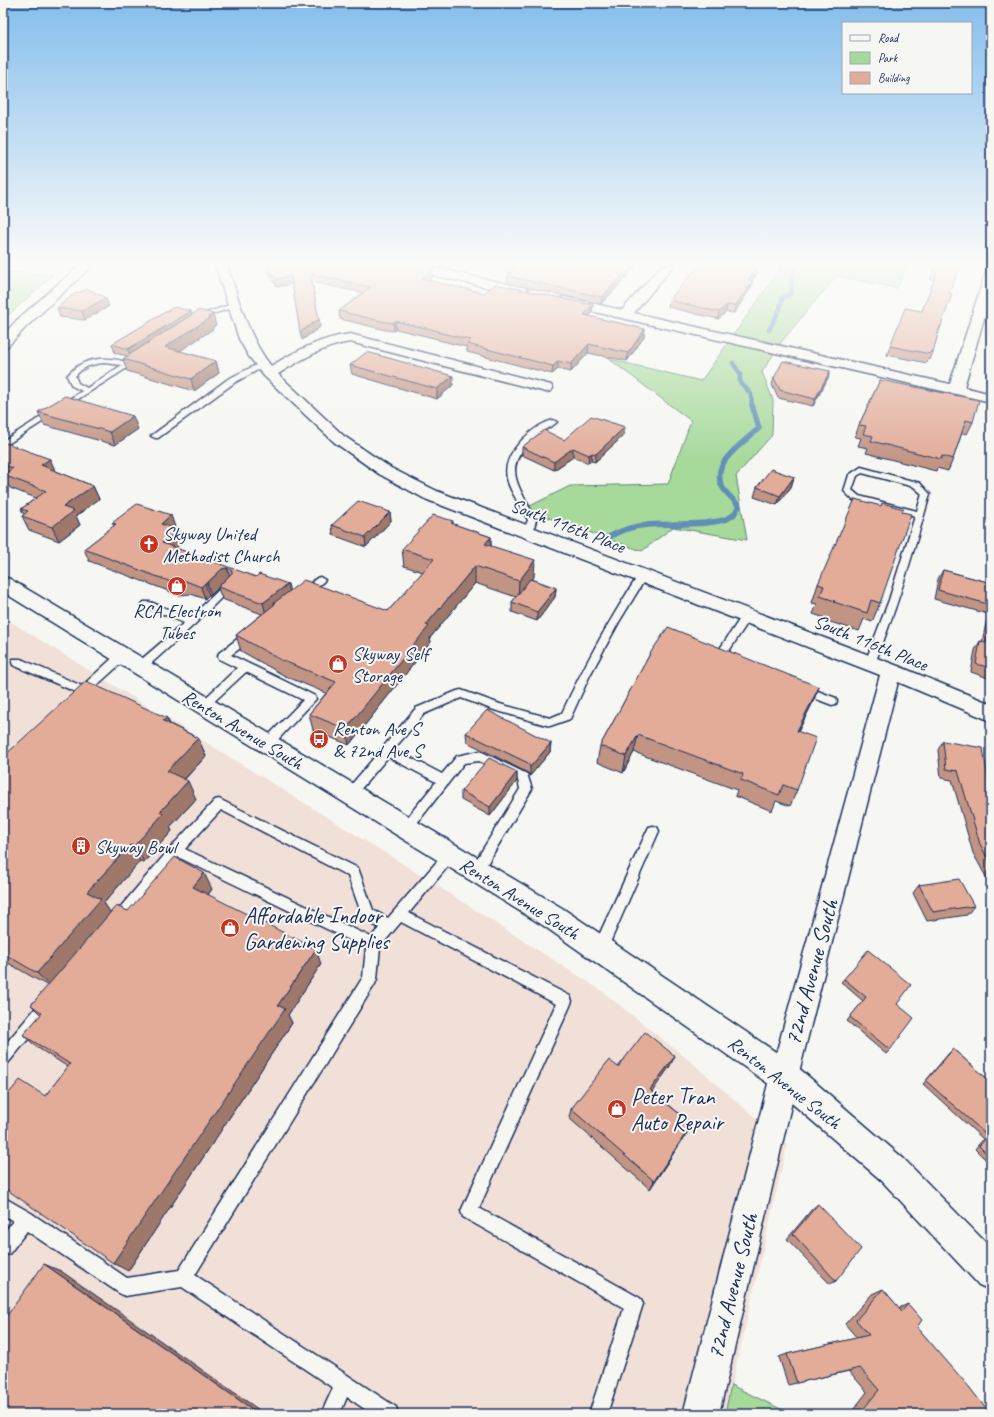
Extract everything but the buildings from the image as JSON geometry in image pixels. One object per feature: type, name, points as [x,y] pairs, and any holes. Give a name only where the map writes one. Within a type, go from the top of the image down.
[{"type":"main road","points":[[3,343],[14,331]]},
{"type":"main road","name":"Renton Avenue South","points":[[3,583],[553,917],[784,1076],[893,1170],[991,1272]]},
{"type":"street","name":"South 116th Place","points":[[243,331],[246,339],[266,369],[339,439],[385,471],[431,495],[880,667],[991,713]]},
{"type":"street","points":[[696,331],[991,398]]},
{"type":"street","points":[[956,390],[974,331]]},
{"type":"street","points":[[266,369],[320,344],[331,340],[350,338],[546,388]]},
{"type":"street","name":"72nd Avenue South","points":[[701,1414],[784,1076],[880,667]]},
{"type":"lane","points":[[3,445],[141,356]]},
{"type":"lane","points":[[87,391],[75,384],[71,376],[80,367],[98,361],[116,361],[128,365]]},
{"type":"lane","points":[[155,436],[231,381],[266,369]]},
{"type":"lane","points":[[528,532],[532,520],[524,503],[513,486],[509,471],[512,457],[524,442],[545,424],[553,422]]},
{"type":"lane","points":[[880,667],[888,622],[926,494],[917,485],[878,473],[861,470],[853,475],[848,491],[856,498],[920,514]]},
{"type":"lane","points":[[350,794],[420,712],[461,694],[498,707],[550,722],[566,716],[592,662],[642,576]]},
{"type":"lane","points":[[296,599],[320,580]]},
{"type":"lane","points":[[72,702],[83,691],[191,622],[230,584]]},
{"type":"lane","points":[[147,604],[191,622]]},
{"type":"lane","points":[[736,662],[718,655],[747,616]]},
{"type":"lane","points":[[260,628],[224,656],[311,699],[267,744]]},
{"type":"lane","points":[[17,662],[83,691]]},
{"type":"lane","points":[[203,705],[245,667]]},
{"type":"lane","points":[[795,686],[832,701]]},
{"type":"lane","points":[[387,751],[444,781]]},
{"type":"lane","points":[[406,828],[461,759],[480,756],[523,777],[526,789],[476,870]]},
{"type":"lane","points":[[110,929],[176,850],[219,804],[353,872],[368,914],[389,926]]},
{"type":"lane","points":[[600,949],[653,831]]},
{"type":"lane","points":[[176,850],[373,945]]},
{"type":"lane","points":[[184,1278],[370,978],[373,945],[450,855]]},
{"type":"lane","points":[[399,914],[565,1001],[469,1211],[634,1304],[598,1414]]},
{"type":"lane","points":[[3,1058],[59,991]]},
{"type":"lane","points":[[3,1205],[125,1287],[184,1278],[390,1414]]},
{"type":"lane","points":[[3,1248],[25,1219]]},
{"type":"lane","points":[[330,1414],[344,1384]]},
{"type":"shaded area","points":[[3,617],[390,856],[599,989],[690,1061],[787,1145],[725,1414],[9,1414],[3,1409]]},
{"type":"green space","points":[[736,331],[790,331],[762,372],[773,400],[772,435],[736,476],[747,540],[673,527],[642,551],[524,509],[570,486],[668,484],[691,421],[609,359],[701,381]]},
{"type":"green space","points":[[731,1385],[791,1414],[725,1414]]},
{"type":"waterway","points":[[733,363],[740,374],[740,382],[751,394],[752,406]]},
{"type":"waterway","points":[[609,537],[623,530],[637,526],[715,522],[733,515],[739,506],[722,487],[719,476],[725,460],[738,446],[759,428],[752,405]]},
{"type":"place","name":"Skyway United Methodist Church","points":[[149,544]]},
{"type":"place","name":"RCA Electron Tubes","points":[[177,586]]},
{"type":"place","name":"Skyway Self Storage","points":[[338,664]]},
{"type":"place","name":"Renton Ave S & 72nd Ave S","points":[[319,739]]},
{"type":"place","name":"Skyway Bowl","points":[[81,846]]},
{"type":"place","name":"Affordable Indoor Gardening Supplies","points":[[230,928]]},
{"type":"place","name":"Peter Tran Auto Repair","points":[[617,1109]]}]
